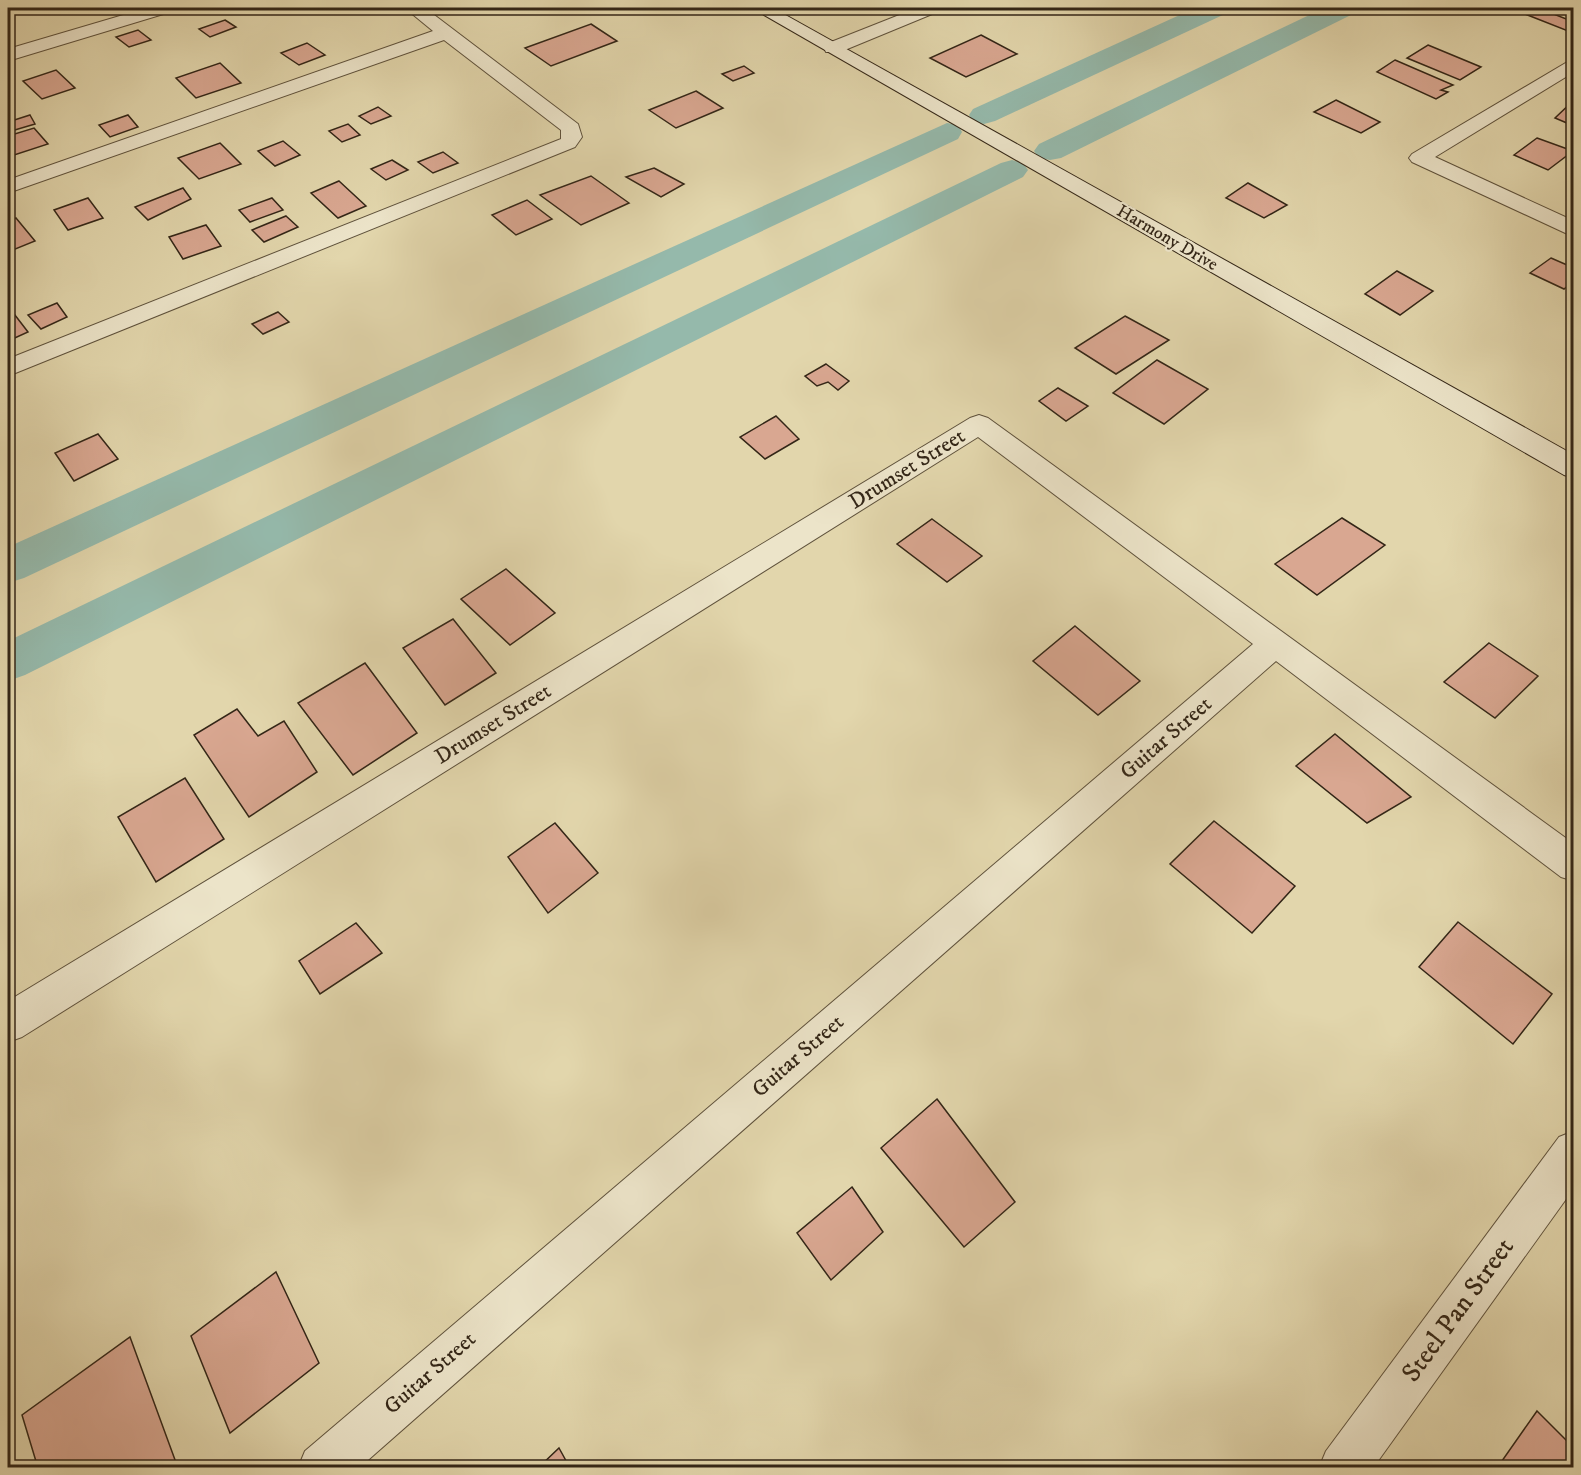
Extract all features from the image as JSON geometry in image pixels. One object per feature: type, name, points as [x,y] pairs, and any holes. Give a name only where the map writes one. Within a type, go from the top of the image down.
[{"type":"street","points":[[8,55],[116,14],[164,8]]},
{"type":"street","points":[[8,368],[568,142],[572,137],[572,128],[414,8]]},
{"type":"street","name":"Harmony Drive","points":[[761,8],[1574,468]]},
{"type":"street","points":[[833,48],[932,8]]},
{"type":"street","points":[[8,187],[447,32]]},
{"type":"street","points":[[1570,70],[1419,158],[1574,230]]},
{"type":"street","name":"Drumset Street","points":[[8,1023],[979,424],[1275,644]]},
{"type":"street","points":[[1275,644],[1574,866]]},
{"type":"street","name":"Guitar Street","points":[[322,1467],[1275,644]]},
{"type":"street","name":"Steel Pan Street","points":[[1343,1467],[1574,1152]]},
{"type":"building","points":[[1531,9],[1541,14],[1546,11],[1574,22],[1574,27],[1568,31],[1525,14]]},
{"type":"building","points":[[225,20],[236,27],[210,37],[199,29]]},
{"type":"building","points":[[591,24],[617,41],[551,66],[525,48]]},
{"type":"building","points":[[138,30],[151,40],[129,47],[116,37]]},
{"type":"building","points":[[981,35],[1017,54],[966,77],[930,58]]},
{"type":"building","points":[[307,43],[325,55],[299,65],[281,53]]},
{"type":"building","points":[[1428,45],[1481,67],[1460,80],[1407,58]]},
{"type":"building","points":[[1395,60],[1453,85],[1441,90],[1448,92],[1436,99],[1377,72]]},
{"type":"building","points":[[220,63],[241,83],[196,98],[176,78]]},
{"type":"building","points":[[744,66],[754,73],[733,81],[722,74]]},
{"type":"building","points":[[56,70],[75,88],[42,99],[23,81]]},
{"type":"building","points":[[696,91],[723,108],[676,128],[649,110]]},
{"type":"building","points":[[1336,100],[1380,122],[1361,133],[1314,112]]},
{"type":"building","points":[[1574,100],[1574,126],[1555,118]]},
{"type":"building","points":[[378,107],[391,116],[371,124],[359,116]]},
{"type":"building","points":[[30,115],[35,124],[8,132],[8,122]]},
{"type":"building","points":[[128,115],[138,127],[110,137],[99,125]]},
{"type":"building","points":[[348,124],[360,135],[342,142],[329,131]]},
{"type":"building","points":[[34,128],[48,144],[8,157],[8,136]]},
{"type":"building","points":[[1537,138],[1573,151],[1548,170],[1514,155]]},
{"type":"building","points":[[283,141],[300,155],[275,166],[258,151]]},
{"type":"building","points":[[220,143],[241,164],[199,179],[178,158]]},
{"type":"building","points":[[443,152],[458,163],[433,173],[418,162]]},
{"type":"building","points":[[392,160],[408,170],[386,180],[371,169]]},
{"type":"building","points":[[654,168],[684,184],[661,197],[626,177]]},
{"type":"building","points":[[591,176],[629,203],[581,225],[540,195]]},
{"type":"building","points":[[339,181],[366,206],[338,218],[311,193]]},
{"type":"building","points":[[1248,183],[1287,205],[1264,218],[1226,198]]},
{"type":"building","points":[[183,188],[191,199],[148,220],[135,207]]},
{"type":"building","points":[[88,198],[103,218],[68,230],[54,210]]},
{"type":"building","points":[[272,198],[283,210],[250,222],[239,210]]},
{"type":"building","points":[[527,200],[552,219],[516,235],[492,215]]},
{"type":"building","points":[[286,216],[298,227],[264,242],[252,230]]},
{"type":"building","points":[[16,218],[35,241],[8,252],[8,221]]},
{"type":"building","points":[[206,225],[221,246],[183,259],[169,237]]},
{"type":"building","points":[[1551,258],[1574,268],[1574,281],[1564,289],[1530,273]]},
{"type":"building","points":[[1397,271],[1433,291],[1400,315],[1365,294]]},
{"type":"building","points":[[57,303],[67,317],[41,329],[28,315]]},
{"type":"building","points":[[8,306],[28,332],[8,341]]},
{"type":"building","points":[[278,312],[289,322],[263,334],[252,324]]},
{"type":"building","points":[[1125,316],[1169,340],[1116,374],[1075,348]]},
{"type":"building","points":[[1157,360],[1208,389],[1164,424],[1113,393]]},
{"type":"building","points":[[826,364],[849,381],[838,390],[828,382],[817,386],[805,376]]},
{"type":"building","points":[[1058,388],[1088,406],[1066,421],[1039,401]]},
{"type":"building","points":[[776,416],[799,439],[765,459],[740,437]]},
{"type":"building","points":[[98,434],[118,459],[74,481],[55,453]]},
{"type":"building","points":[[1342,518],[1385,545],[1317,595],[1275,564]]},
{"type":"building","points":[[932,519],[982,556],[947,582],[897,544]]},
{"type":"building","points":[[506,569],[555,613],[510,645],[461,599]]},
{"type":"building","points":[[453,619],[496,673],[445,705],[403,648]]},
{"type":"building","points":[[1075,626],[1140,681],[1098,715],[1033,661]]},
{"type":"building","points":[[1489,643],[1538,676],[1495,718],[1444,682]]},
{"type":"building","points":[[365,663],[417,733],[353,775],[298,703]]},
{"type":"building","points":[[237,709],[258,736],[284,721],[317,772],[249,817],[194,735]]},
{"type":"building","points":[[1335,734],[1411,797],[1367,823],[1296,766]]},
{"type":"building","points":[[185,778],[224,839],[156,882],[118,817]]},
{"type":"building","points":[[1214,821],[1295,886],[1252,933],[1170,864]]},
{"type":"building","points":[[555,823],[598,873],[548,913],[508,857]]},
{"type":"building","points":[[1458,922],[1552,994],[1513,1044],[1419,967]]},
{"type":"building","points":[[356,923],[382,953],[320,994],[299,961]]},
{"type":"building","points":[[937,1099],[1015,1202],[964,1247],[881,1148]]},
{"type":"building","points":[[852,1187],[883,1232],[831,1280],[797,1233]]},
{"type":"building","points":[[276,1272],[319,1363],[230,1433],[191,1336]]},
{"type":"building","points":[[130,1337],[178,1468],[38,1468],[22,1415]]},
{"type":"building","points":[[1537,1411],[1574,1448],[1574,1468],[1497,1468]]},
{"type":"building","points":[[559,1448],[570,1468],[538,1468]]},
{"type":"waterway","points":[[984,115],[1216,8]]},
{"type":"waterway","points":[[1050,151],[1344,8]]},
{"type":"waterway","points":[[8,566],[947,132]]},
{"type":"waterway","points":[[8,662],[1012,170]]}]
